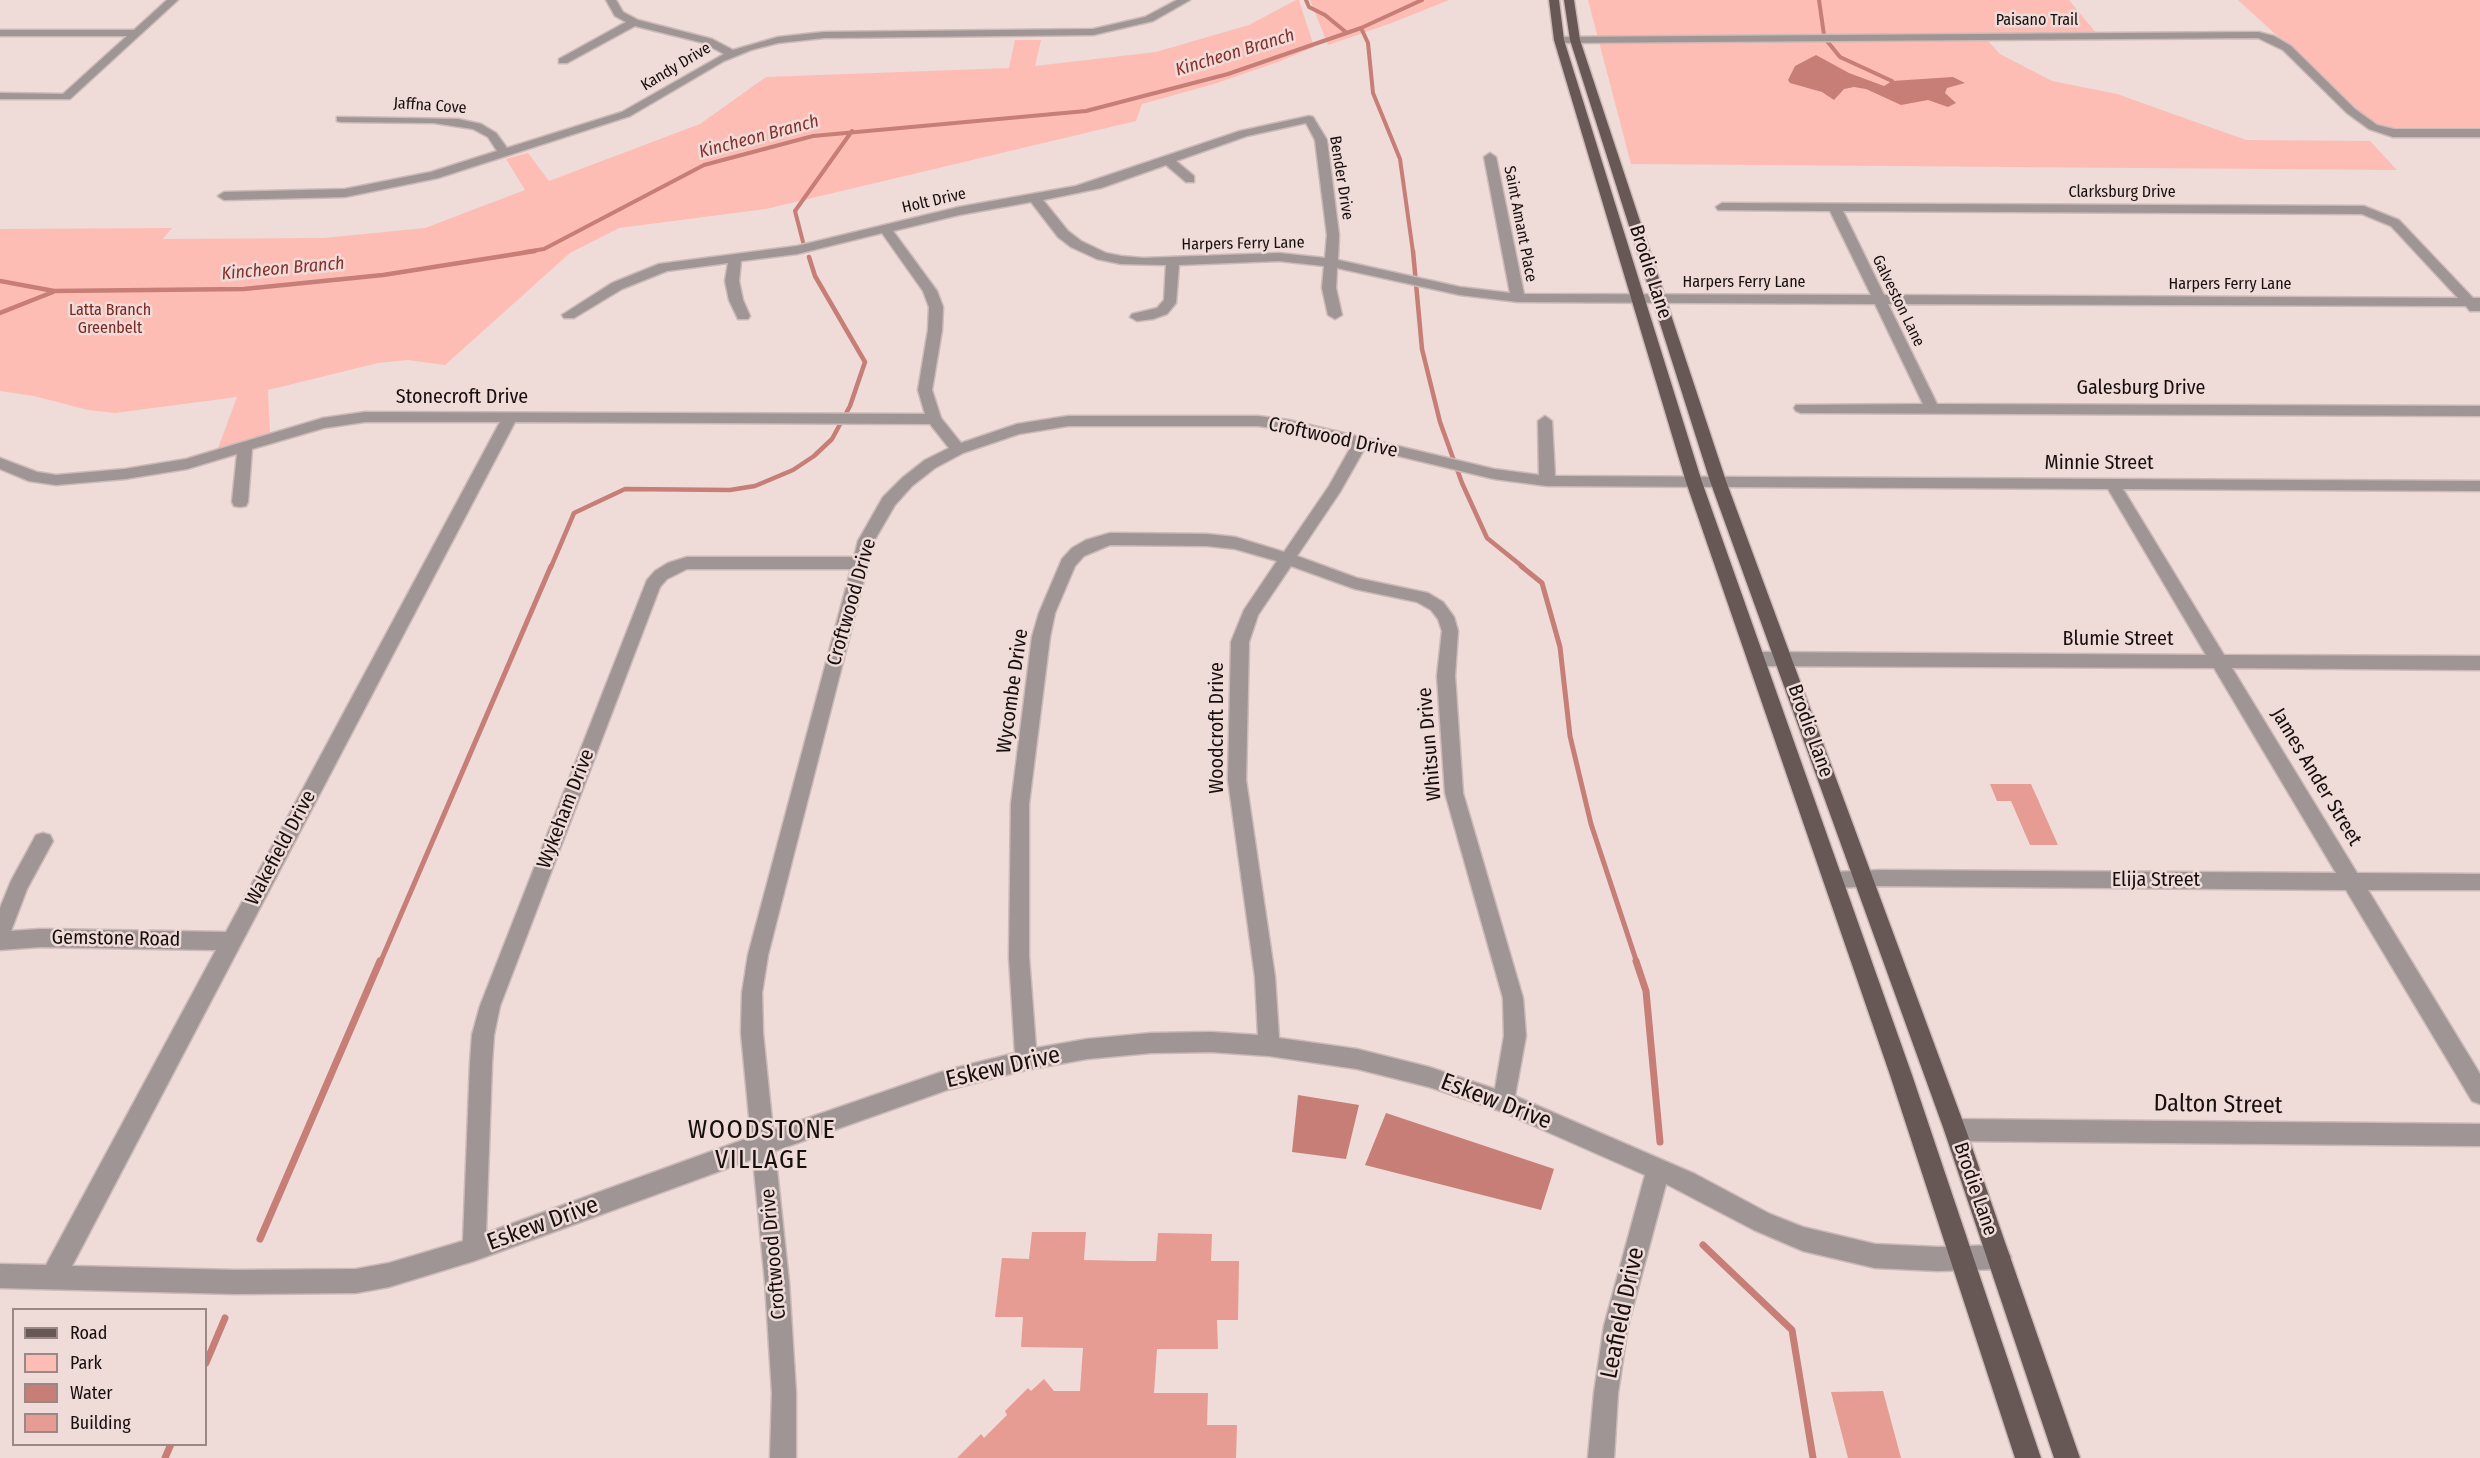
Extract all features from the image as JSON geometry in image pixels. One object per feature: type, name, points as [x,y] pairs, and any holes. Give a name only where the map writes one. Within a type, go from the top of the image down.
[{"type":"main road","name":"Brodie Lane","points":[[1554,0],[1559,40],[1694,482],[1833,880],[2028,1458]]},
{"type":"main road","name":"Brodie Lane","points":[[1569,0],[1575,40],[1719,482],[1955,1130],[2067,1458]]},
{"type":"street","points":[[0,96],[66,97],[172,0]]},
{"type":"street","points":[[611,0],[620,14],[634,22],[708,41],[731,53]]},
{"type":"street","name":"Kandy Drive","points":[[224,196],[312,195],[363,190],[414,180],[626,114],[731,53],[778,40],[824,35],[1049,34],[1101,31],[1149,19],[1185,0]]},
{"type":"street","points":[[563,61],[634,22]]},
{"type":"street","points":[[0,33],[136,33]]},
{"type":"street","name":"Paisano Trail","points":[[1559,40],[2258,35],[2270,38],[2287,48],[2351,111],[2373,127],[2393,133],[2480,133]]},
{"type":"street","name":"Holt Drive","points":[[568,315],[617,286],[664,267],[797,250],[959,211],[1097,185],[1256,130],[1309,118]]},
{"type":"street","name":"Bender Drive","points":[[1309,118],[1321,140],[1333,235],[1329,288],[1335,315]]},
{"type":"street","name":"Jaffna Cove","points":[[341,119],[458,122],[477,126],[492,135],[505,153]]},
{"type":"street","points":[[2465,133],[2480,146]]},
{"type":"street","name":"Saint Amant Place","points":[[1490,157],[1518,298]]},
{"type":"street","points":[[1168,160],[1190,179]]},
{"type":"street","name":"Harpers Ferry Lane","points":[[1035,198],[1063,234],[1086,250],[1121,260],[1173,261],[1279,257],[1330,263],[1435,286],[1518,298],[2475,302]]},
{"type":"street","name":"Clarksburg Drive","points":[[1722,207],[2364,210],[2395,223],[2475,302],[2480,314]]},
{"type":"street","name":"Galveston Lane","points":[[1835,208],[1932,408]]},
{"type":"street","points":[[885,230],[930,291],[936,307],[935,330],[925,390],[934,419],[958,448]]},
{"type":"street","points":[[735,257],[732,281],[736,300],[743,316]]},
{"type":"street","points":[[1137,317],[1162,311],[1171,300],[1173,261]]},
{"type":"street","name":"Galesburg Drive","points":[[1801,408],[2480,411]]},
{"type":"street","name":"Wakefield Drive","points":[[53,1277],[510,418]]},
{"type":"street","name":"Stonecroft Drive","points":[[1,465],[34,477],[56,480],[85,478],[187,464],[245,448],[295,430],[343,419],[934,419]]},
{"type":"street","name":"Croftwood Drive","points":[[783,1458],[784,1393],[777,1282],[753,1033],[752,993],[758,956],[860,563],[871,531],[889,501],[930,464],[958,448],[1017,429],[1068,421],[1258,421],[1289,425],[1434,461],[1547,481],[1694,482]]},
{"type":"street","points":[[1545,421],[1547,481]]},
{"type":"street","name":"Woodcroft Drive","points":[[1269,1046],[1265,977],[1237,780],[1240,642],[1250,614],[1335,488],[1360,442]]},
{"type":"street","points":[[240,502],[245,448]]},
{"type":"street","name":"Minnie Street","points":[[1694,482],[2480,486]]},
{"type":"street","name":"James Ander Street","points":[[2113,485],[2480,1094]]},
{"type":"street","name":"Wycombe Drive","points":[[1026,1059],[1019,957],[1020,804],[1041,637],[1047,613],[1068,563],[1078,552],[1092,544],[1110,539],[1207,540],[1235,543],[1288,559]]},
{"type":"street","name":"Whitsun Drive","points":[[1288,559],[1355,583],[1422,597],[1437,606],[1446,617],[1450,631],[1446,676],[1454,793],[1513,998],[1515,1036],[1503,1102]]},
{"type":"street","name":"Wykeham Drive","points":[[474,1249],[481,1063],[483,1035],[490,1006],[653,584],[661,575],[674,567],[687,563],[860,563]]},
{"type":"street","name":"Blumie Street","points":[[1757,659],[2480,663]]},
{"type":"street","points":[[0,935],[18,887],[43,841]]},
{"type":"street","name":"Elija Street","points":[[1833,880],[2480,882]]},
{"type":"street","name":"Gemstone Road","points":[[0,941],[40,938],[232,941]]},
{"type":"street","name":"Eskew Drive","points":[[0,1276],[236,1282],[356,1281],[424,1266],[474,1249],[906,1092],[1026,1059],[1151,1042],[1211,1042],[1269,1046],[1356,1059],[1429,1077],[1503,1102],[1658,1170],[1803,1239],[1875,1256],[1916,1259],[1999,1257]]},
{"type":"street","name":"Dalton Street","points":[[1955,1130],[2480,1135]]},
{"type":"street","name":"Leafield Drive","points":[[1601,1458],[1606,1393],[1616,1326],[1658,1170]]},
{"type":"green space","name":"Latta Branch Greenbelt","points":[[1299,0],[1314,47],[1214,84],[1142,104],[1136,121],[766,209],[619,228],[570,253],[445,365],[407,360],[378,363],[268,390],[270,434],[217,451],[237,397],[115,413],[88,410],[34,396],[0,391],[0,229],[172,228],[163,239],[324,238],[425,228],[525,190],[506,159],[528,153],[549,181],[700,124],[766,77],[1009,68],[1015,40],[1041,40],[1035,66],[1156,52],[1249,25]]},
{"type":"green space","points":[[1310,0],[1449,0],[1328,45]]},
{"type":"green space","points":[[1588,0],[2069,0],[2097,34],[1985,38],[2000,54],[2052,81],[2117,94],[2246,140],[2370,141],[2397,170],[1631,164]]},
{"type":"green space","points":[[2238,0],[2480,0],[2480,127],[2377,127]]},
{"type":"water","points":[[1816,55],[1849,73],[1884,86],[1892,81],[1953,77],[1965,83],[1947,88],[1945,93],[1956,103],[1948,107],[1928,100],[1901,105],[1866,89],[1854,87],[1844,89],[1834,100],[1822,92],[1790,83],[1788,80],[1795,66]]},
{"type":"water","points":[[1298,1095],[1359,1105],[1346,1159],[1292,1152]]},
{"type":"water","points":[[1386,1113],[1554,1169],[1541,1210],[1365,1165]]},
{"type":"building","points":[[1990,784],[2031,784],[2058,845],[2030,845],[2011,801],[1997,801]]},
{"type":"building","points":[[1032,1232],[1086,1232],[1084,1260],[1130,1261],[1156,1261],[1158,1233],[1212,1234],[1211,1261],[1239,1261],[1238,1320],[1217,1320],[1218,1349],[1157,1349],[1154,1393],[1208,1393],[1207,1425],[1237,1425],[1236,1458],[957,1458],[981,1434],[984,1438],[1007,1415],[1005,1411],[1028,1388],[1031,1391],[1044,1379],[1054,1391],[1080,1391],[1083,1348],[1021,1347],[1023,1317],[995,1317],[1002,1258],[1029,1259]]},
{"type":"building","points":[[1883,1391],[1901,1458],[1848,1458],[1831,1392]]},
{"type":"waterway","points":[[1306,0],[1309,7],[1325,15],[1347,33]]},
{"type":"waterway","name":"Kincheon Branch","points":[[1361,28],[1422,0]]},
{"type":"waterway","points":[[1819,0],[1824,35]]},
{"type":"waterway","name":"Kincheon Branch","points":[[1347,33],[1361,28]]},
{"type":"waterway","points":[[1361,28],[1368,43],[1373,93],[1400,159],[1413,252]]},
{"type":"waterway","name":"Kincheon Branch","points":[[851,133],[1086,111],[1228,74],[1347,33]]},
{"type":"waterway","points":[[1827,41],[1840,57],[1892,81]]},
{"type":"waterway","name":"Kincheon Branch","points":[[525,252],[544,249],[704,165],[813,136],[851,133]]},
{"type":"waterway","points":[[803,242],[795,211],[851,133]]},
{"type":"waterway","name":"Kincheon Branch","points":[[0,281],[54,291],[244,289],[383,275],[535,251]]},
{"type":"waterway","points":[[1413,251],[1422,349],[1440,422],[1462,483],[1487,538],[1523,567]]},
{"type":"waterway","points":[[551,567],[574,513],[625,489],[730,490],[755,486],[793,470],[814,456],[832,439],[850,406],[865,362],[815,276],[809,257]]},
{"type":"waterway","points":[[0,313],[53,292]]},
{"type":"waterway","points":[[380,963],[551,566]]},
{"type":"waterway","points":[[1521,566],[1542,583],[1560,647],[1570,736],[1591,824],[1637,963]]},
{"type":"waterway","points":[[260,1239],[380,961]]},
{"type":"waterway","points":[[1636,961],[1646,991],[1660,1142]]},
{"type":"waterway","points":[[1703,1245],[1792,1330],[1813,1458]]},
{"type":"waterway","points":[[207,1361],[225,1318]]},
{"type":"waterway","points":[[165,1458],[170,1446]]},
{"type":"district","name":"WOODSTONE VILLAGE","points":[[762,1146]]}]
